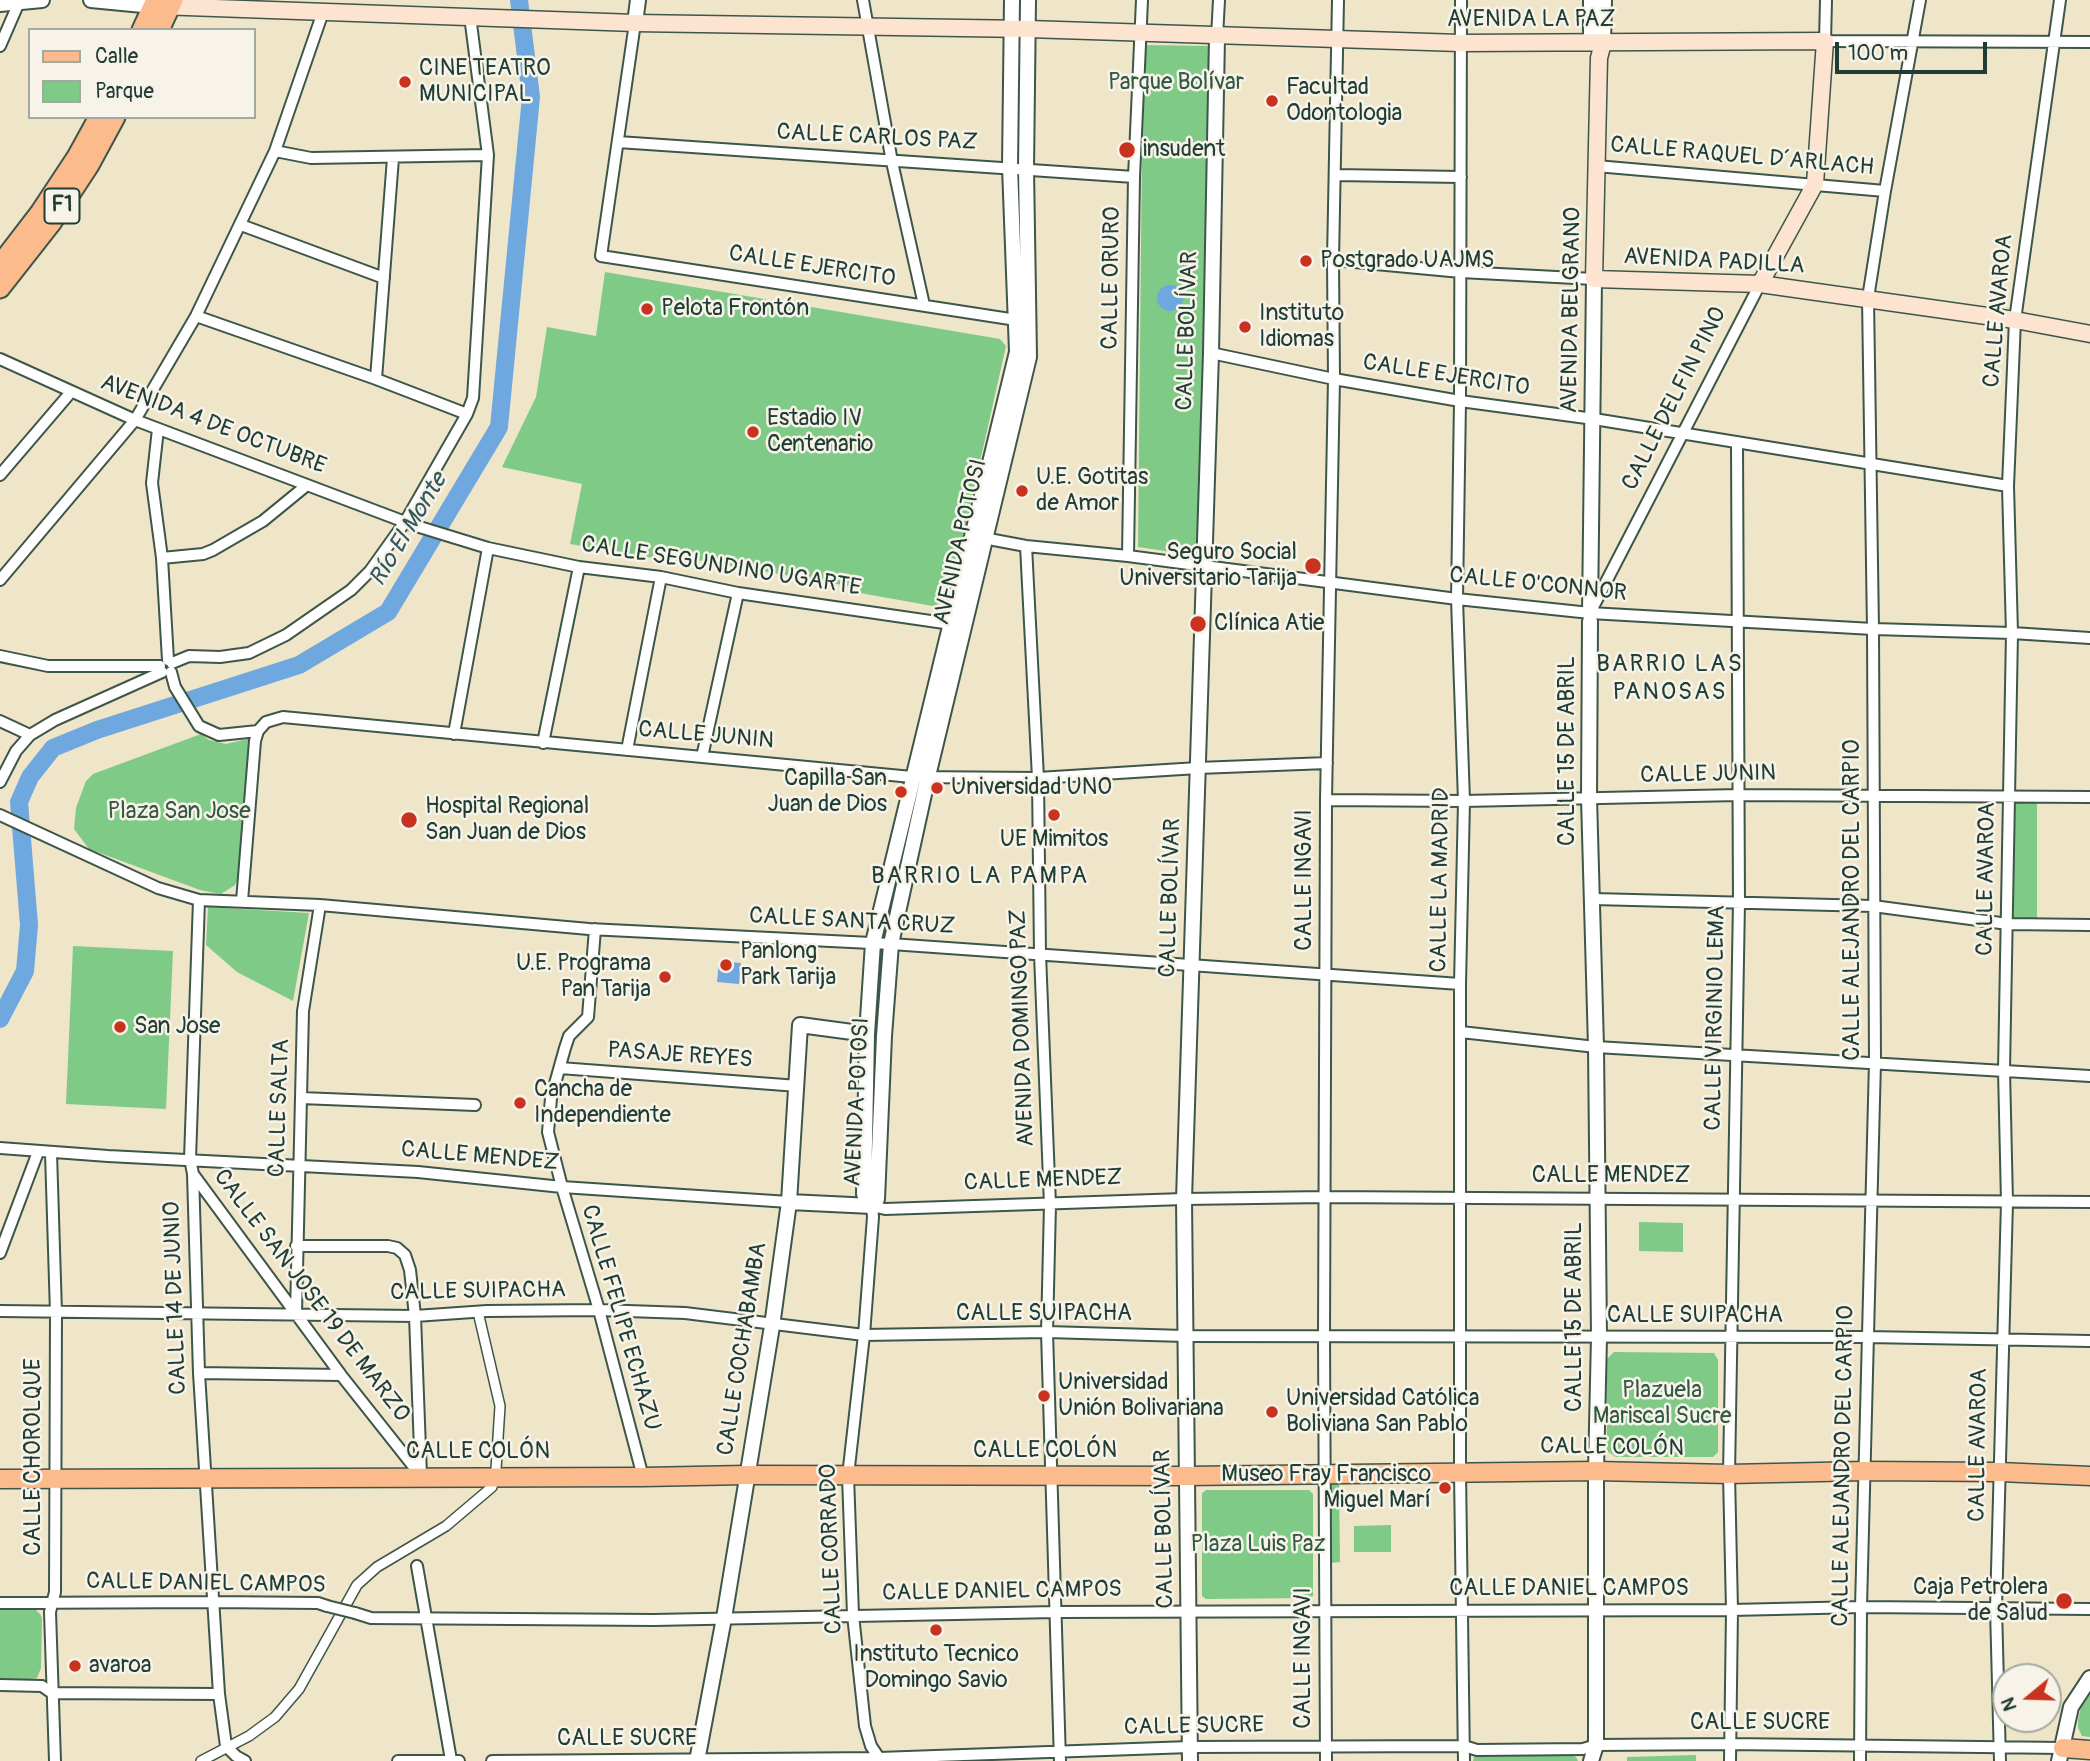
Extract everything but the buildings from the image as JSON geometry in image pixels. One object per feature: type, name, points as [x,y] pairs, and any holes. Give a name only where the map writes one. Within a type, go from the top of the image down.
[{"type":"highway","points":[[144,28],[163,3]]},
{"type":"highway","points":[[159,28],[163,3]]},
{"type":"highway","name":"F1","points":[[0,265],[48,202],[77,158],[98,119]]},
{"type":"highway","name":"F1","points":[[0,288],[51,223],[115,119]]},
{"type":"main road","name":"AVENIDA LA PAZ","points":[[163,3],[323,12],[635,23],[867,26],[1460,43],[1825,41]]},
{"type":"main road","name":"CALLE DELFIN PINO","points":[[1760,284],[1815,184],[1825,41]]},
{"type":"main road","name":"AVENIDA BELGRANO","points":[[1594,279],[1599,58],[1597,43]]},
{"type":"main road","name":"AVENIDA PADILLA","points":[[1594,279],[1760,284],[2015,320],[2090,334]]},
{"type":"main road","name":"CALLE COLÓN","points":[[0,1479],[746,1475],[1186,1476],[1596,1471],[1728,1474],[2000,1472],[2090,1476]]},
{"type":"main road","points":[[2061,1754],[2090,1751]]},
{"type":"street","points":[[0,4],[42,0]]},
{"type":"street","name":"AVENIDA LA PAZ","points":[[91,0],[163,3]]},
{"type":"street","points":[[618,142],[638,0]]},
{"type":"street","points":[[863,0],[892,162],[924,305]]},
{"type":"street","name":"AVENIDA POTOSI","points":[[958,625],[912,777],[873,943],[867,1034],[864,1194],[872,1206],[877,1199],[891,944],[1023,321],[1026,169],[1020,30],[1012,0]]},
{"type":"street","name":"AVENIDA POTOSI","points":[[1023,321],[1010,167],[1020,30],[1028,0]]},
{"type":"street","name":"CALLE ORURO","points":[[1128,556],[1134,177],[1138,33],[1142,0]]},
{"type":"street","points":[[1217,37],[1219,0]]},
{"type":"street","name":"CALLE INGAVI","points":[[1326,1761],[1326,800],[1338,0]]},
{"type":"street","name":"CALLE LA MADRID","points":[[1461,0],[1457,599],[1464,801],[1460,984],[1460,1472],[1464,1761]]},
{"type":"street","name":"AVENIDA BELGRANO","points":[[1591,0],[1597,43]]},
{"type":"street","name":"AVENIDA BELGRANO","points":[[1597,43],[1604,0]]},
{"type":"street","name":"CALLE DELFIN PINO","points":[[1825,41],[1826,0]]},
{"type":"street","name":"CALLE ALEJANDRO DEL CARPIO","points":[[1860,1761],[1861,1607],[1875,1062],[1868,298],[1920,0]]},
{"type":"street","name":"CALLE AVAROA","points":[[2000,1761],[1996,1608],[2007,1202],[2004,1070],[2012,633],[2008,486],[2015,320],[2060,0]]},
{"type":"street","points":[[0,46],[19,1]]},
{"type":"street","points":[[0,580],[135,420],[196,316],[242,225],[275,151],[323,12]]},
{"type":"street","points":[[0,782],[16,751],[30,735],[55,720],[189,656],[220,657],[249,653],[286,635],[351,590],[409,523],[467,414],[473,397],[488,156],[477,17]]},
{"type":"street","name":"CALLE BOLÍVAR","points":[[1190,1754],[1184,1199],[1211,353],[1217,37]]},
{"type":"street","name":"AVENIDA LA PAZ","points":[[1825,41],[2090,42]]},
{"type":"street","name":"CALLE CARLOS PAZ","points":[[618,142],[1134,177]]},
{"type":"street","name":"CALLE EJERCITO","points":[[618,142],[601,256],[1023,321]]},
{"type":"street","points":[[275,151],[311,158],[488,156]]},
{"type":"street","points":[[376,379],[393,158]]},
{"type":"street","name":"CALLE RAQUEL D´ARLACH","points":[[1596,166],[1885,191]]},
{"type":"street","points":[[1335,175],[1461,177]]},
{"type":"street","points":[[242,225],[384,278]]},
{"type":"street","name":"AVENIDA PADILLA","points":[[1333,260],[1461,272],[1594,279]]},
{"type":"street","name":"AVENIDA BELGRANO","points":[[1590,617],[1594,279]]},
{"type":"street","name":"CALLE DELFIN PINO","points":[[1590,617],[1760,284]]},
{"type":"street","points":[[196,316],[467,414]]},
{"type":"street","name":"CALLE EJERCITO","points":[[1211,353],[1334,379],[1460,401],[1594,419],[2008,486]]},
{"type":"street","name":"AVENIDA 4 DE OCTUBRE","points":[[0,359],[158,429],[409,523],[472,543]]},
{"type":"street","points":[[0,475],[71,392]]},
{"type":"street","points":[[158,429],[152,483],[162,558],[167,667]]},
{"type":"street","name":"CALLE VIRGINIO LEMA","points":[[1730,1761],[1732,1610],[1728,1474],[1739,902],[1737,444]]},
{"type":"street","points":[[162,558],[203,554],[213,550],[255,526],[307,485]]},
{"type":"street","name":"CALLE O'CONNOR","points":[[978,537],[1590,617],[1737,621],[2090,638]]},
{"type":"street","name":"CALLE SEGUNDINO UGARTE","points":[[472,543],[579,567],[661,577],[738,593],[958,625]]},
{"type":"street","name":"AVENIDA DOMINGO PAZ","points":[[1026,545],[1038,778],[1050,1205],[1047,1332],[1060,1756]]},
{"type":"street","points":[[454,734],[488,548]]},
{"type":"street","points":[[543,743],[579,567]]},
{"type":"street","points":[[627,750],[661,577]]},
{"type":"street","points":[[702,757],[738,593]]},
{"type":"street","name":"CALLE 15 DE ABRIL","points":[[1590,617],[1589,797],[1596,1047],[1599,1337],[1596,1745],[1591,1761]]},
{"type":"street","points":[[0,656],[48,666],[167,667]]},
{"type":"street","name":"CALLE JUNIN","points":[[167,667],[175,687],[199,726],[219,735],[258,731],[266,722],[283,717],[912,777],[1038,778],[1327,763]]},
{"type":"street","points":[[0,721],[30,735]]},
{"type":"street","points":[[242,901],[258,731]]},
{"type":"street","name":"CALLE JUNIN","points":[[1326,800],[1464,801],[1738,794],[2090,797]]},
{"type":"street","points":[[1,816],[158,888],[199,900]]},
{"type":"street","points":[[1593,899],[1873,906],[2008,924],[2090,925]]},
{"type":"street","name":"CALLE SANTA CRUZ","points":[[199,900],[320,905],[595,929],[891,944],[1460,984]]},
{"type":"street","name":"CALLE 14 DE JUNIO","points":[[199,900],[190,1159],[193,1174],[199,1373],[219,1694]]},
{"type":"street","name":"CALLE SALTA","points":[[296,1314],[303,1011],[320,905]]},
{"type":"street","name":"CALLE FELIPE ECHAZU","points":[[595,929],[588,1017],[569,1036],[551,1098],[548,1132],[643,1477]]},
{"type":"street","name":"CALLE COCHABAMBA","points":[[697,1760],[724,1618],[772,1326],[789,1202],[800,1025],[884,1036]]},
{"type":"street","points":[[1461,1032],[1596,1047],[1736,1057],[1875,1062],[2090,1076]]},
{"type":"street","name":"PASAJE REYES","points":[[559,1068],[798,1086]]},
{"type":"street","points":[[301,1098],[475,1105]]},
{"type":"street","name":"CALLE MENDEZ","points":[[0,1148],[418,1172],[562,1187],[872,1206],[885,1209],[1326,1197],[2090,1202]]},
{"type":"street","points":[[0,1253],[5,1228],[38,1152]]},
{"type":"street","name":"CALLE CHOROLQUE","points":[[51,1153],[55,1313],[55,1592],[50,1612],[55,1761]]},
{"type":"street","name":"CALLE SAN JOSE 19 DE MARZO","points":[[193,1174],[341,1375],[421,1476]]},
{"type":"street","name":"CALLE CORRADO","points":[[872,1206],[864,1335],[848,1476],[853,1615],[865,1726],[871,1746],[880,1759]]},
{"type":"street","points":[[296,1246],[388,1246],[397,1248],[405,1255],[410,1270],[415,1316],[421,1476]]},
{"type":"street","name":"CALLE SUIPACHA","points":[[0,1311],[415,1316],[599,1310],[685,1313],[772,1326],[864,1335],[1047,1332],[1185,1336],[1732,1339],[1867,1337],[2090,1341]]},
{"type":"street","points":[[201,1761],[249,1736],[275,1717],[299,1689],[357,1585],[377,1567],[446,1526],[492,1487],[500,1406],[478,1312]]},
{"type":"street","points":[[199,1373],[341,1375]]},
{"type":"street","points":[[417,1566],[451,1760]]},
{"type":"street","name":"CALLE DANIEL CAMPOS","points":[[0,1603],[318,1603],[371,1618],[654,1620],[1056,1612],[1732,1610],[1861,1607],[2090,1609]]},
{"type":"street","points":[[2061,1754],[2071,1707],[2090,1678]]},
{"type":"street","points":[[0,1685],[42,1686],[52,1693],[219,1694],[226,1746],[245,1761]]},
{"type":"street","name":"CALLE SUCRE","points":[[492,1761],[880,1759],[1190,1754],[1326,1747],[1464,1746],[1477,1750],[1583,1749],[1596,1745],[1730,1744],[2000,1746],[2061,1754]]},
{"type":"street","points":[[398,1761],[459,1761]]},
{"type":"green space","name":"Parque Bolívar","points":[[1143,45],[1211,46],[1198,556],[1138,547]]},
{"type":"green space","name":"Estadio IV Centenario","points":[[605,272],[1000,339],[1006,346],[948,604],[944,608],[860,593],[860,588],[691,559],[689,564],[570,544],[582,484],[502,467],[536,397],[547,327],[596,336]]},
{"type":"green space","name":"Plaza San Jose","points":[[201,734],[209,740],[226,744],[252,738],[240,874],[235,885],[221,894],[200,890],[89,849],[74,829],[76,808],[86,781],[93,774]]},
{"type":"green space","points":[[2010,801],[2037,802],[2037,925],[2010,923]]},
{"type":"green space","points":[[208,907],[309,913],[293,1001],[237,972],[206,945]]},
{"type":"green space","name":"San Jose","points":[[73,946],[173,951],[166,1109],[66,1104]]},
{"type":"green space","points":[[1639,1222],[1683,1223],[1683,1252],[1639,1251]]},
{"type":"green space","name":"Plazuela Mariscal Sucre","points":[[1614,1352],[1714,1353],[1718,1360],[1718,1452],[1713,1457],[1616,1457],[1607,1451],[1606,1360]]},
{"type":"green space","points":[[1332,1480],[1339,1480],[1340,1562],[1330,1563],[1330,1483]]},
{"type":"green space","name":"Plaza Luis Paz","points":[[1206,1490],[1309,1490],[1313,1494],[1313,1596],[1206,1599],[1202,1596],[1202,1493]]},
{"type":"green space","points":[[1391,1525],[1391,1552],[1354,1552],[1354,1526]]},
{"type":"green space","points":[[0,1608],[34,1608],[40,1614],[41,1668],[37,1678],[0,1680]]},
{"type":"green space","points":[[2090,1695],[2090,1737],[2082,1736],[2078,1720],[2081,1707]]},
{"type":"green space","points":[[1572,1755],[1578,1761],[1473,1761],[1474,1757]]},
{"type":"green space","points":[[1696,1755],[1696,1761],[1627,1761],[1627,1757]]},
{"type":"water","points":[[1170,285],[1179,289],[1183,298],[1179,307],[1170,311],[1161,307],[1157,298],[1161,289]]},
{"type":"water","points":[[719,961],[741,963],[739,984],[717,982]]},
{"type":"waterway","name":"Río El Monte","points":[[0,1019],[25,971],[29,925],[19,802],[30,777],[53,748],[97,730],[299,665],[388,612],[499,427],[531,97],[519,0]]},
{"type":"place","name":"CINE TEATRO MUNICIPAL","points":[[405,82]]},
{"type":"place","name":"Facultad Odontologia","points":[[1272,101]]},
{"type":"place","name":"insudent","points":[[1127,150]]},
{"type":"place","name":"Postgrado UAJMS","points":[[1306,261]]},
{"type":"place","name":"Pelota Frontón","points":[[647,309]]},
{"type":"place","name":"Instituto Idiomas","points":[[1245,327]]},
{"type":"place","name":"Estadio IV Centenario","points":[[753,432]]},
{"type":"place","name":"U.E. Gotitas de Amor","points":[[1022,491]]},
{"type":"place","name":"Seguro Social Universitario Tarija","points":[[1313,566]]},
{"type":"place","name":"Clínica Atie","points":[[1198,624]]},
{"type":"place","name":"Universidad UNO","points":[[937,788]]},
{"type":"place","name":"Capilla San Juan de Dios","points":[[901,792]]},
{"type":"place","name":"UE Mimitos","points":[[1054,815]]},
{"type":"place","name":"Hospital Regional San Juan de Dios","points":[[409,820]]},
{"type":"place","name":"Panlong Park Tarija","points":[[726,965]]},
{"type":"place","name":"U.E. Programa Pan Tarija","points":[[665,977]]},
{"type":"place","name":"San Jose","points":[[120,1027]]},
{"type":"place","name":"Cancha de Independiente","points":[[520,1103]]},
{"type":"place","name":"Universidad Unión Bolivariana","points":[[1044,1396]]},
{"type":"place","name":"Universidad Católica Boliviana San Pablo","points":[[1272,1412]]},
{"type":"place","name":"Museo Fray Francisco Miguel Marí","points":[[1445,1488]]},
{"type":"place","name":"Caja Petrolera de Salud","points":[[2064,1601]]},
{"type":"place","name":"Instituto Tecnico Domingo Savio","points":[[936,1630]]},
{"type":"place","name":"avaroa","points":[[75,1666]]},
{"type":"district","name":"BARRIO LAS PANOSAS","points":[[1670,679]]},
{"type":"district","name":"BARRIO LA PAMPA","points":[[980,877]]}]
